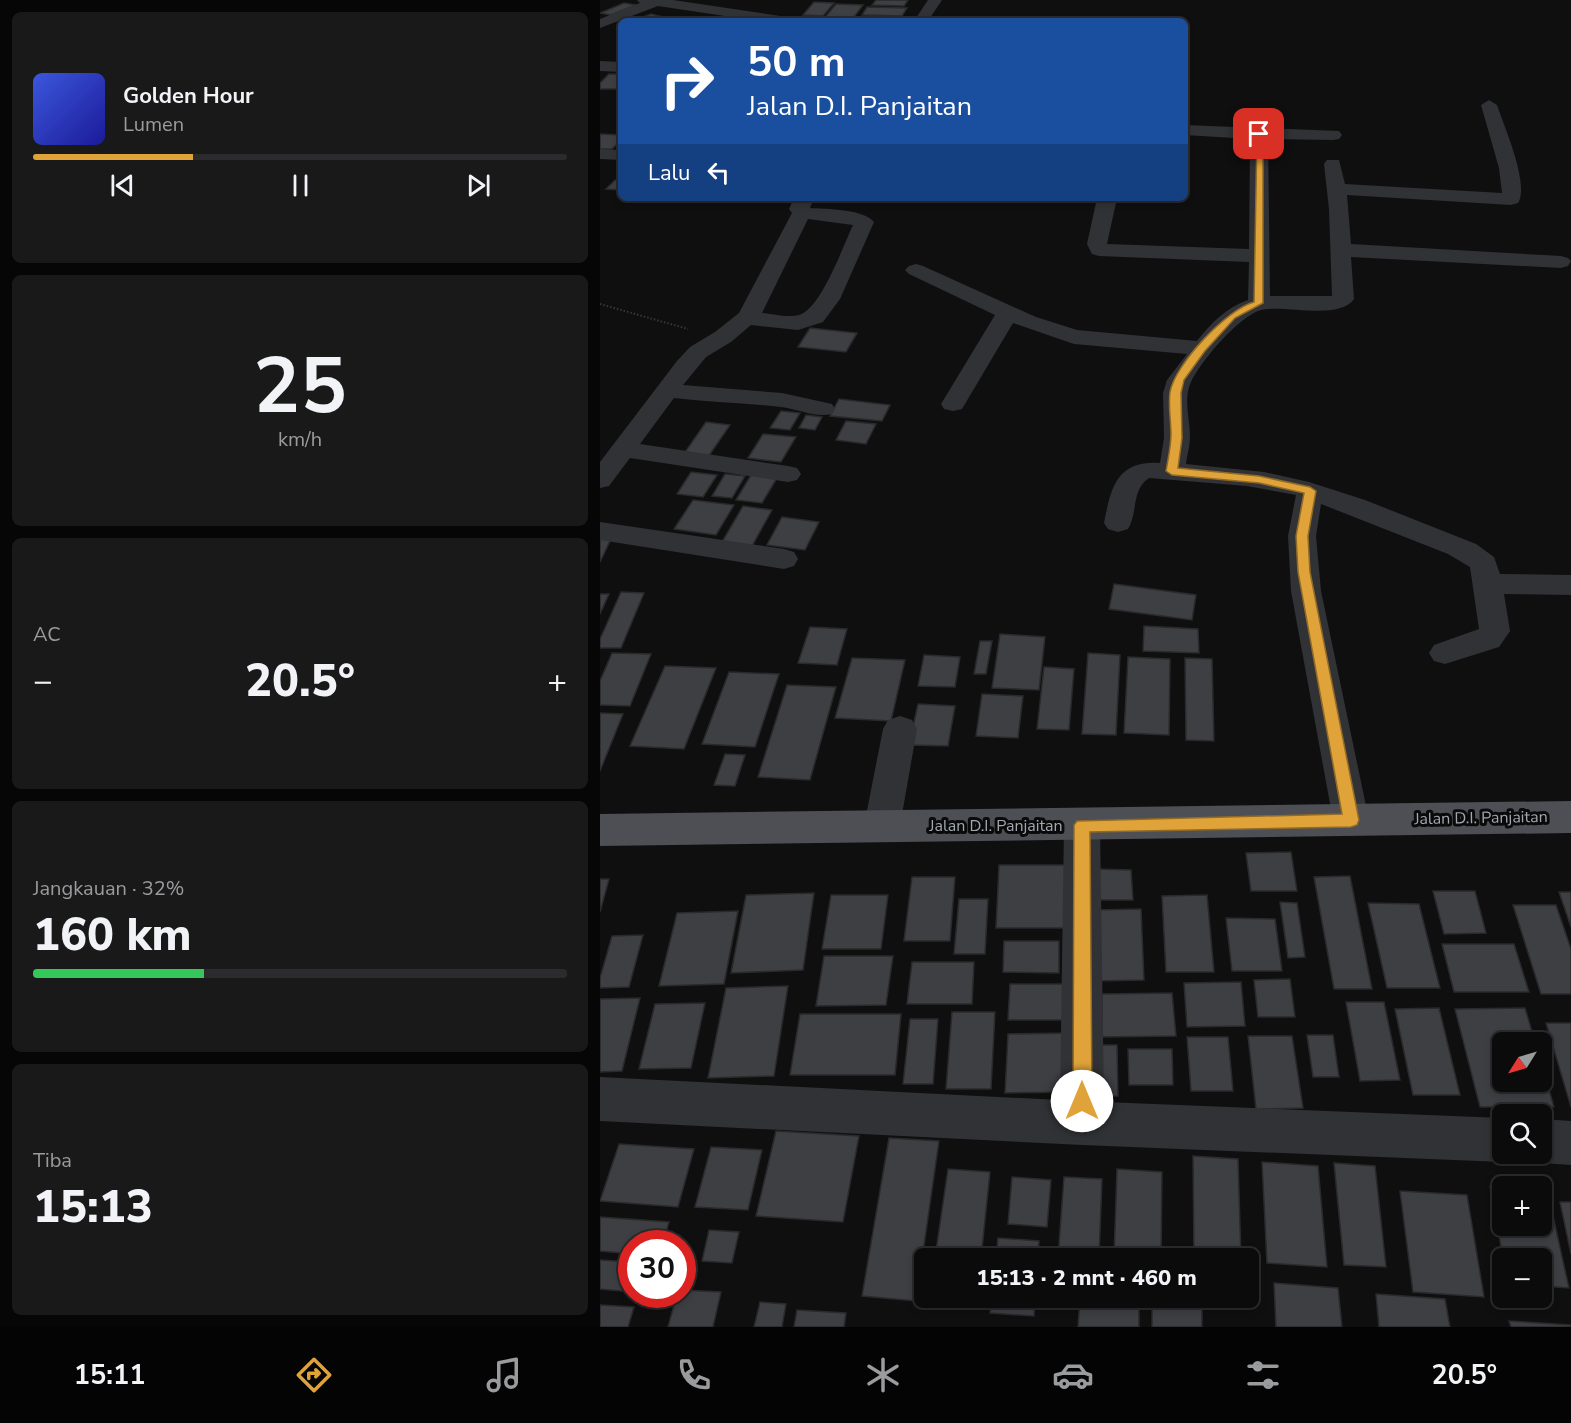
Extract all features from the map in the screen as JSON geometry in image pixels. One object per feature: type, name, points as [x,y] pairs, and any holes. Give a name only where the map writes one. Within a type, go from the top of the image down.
[{"type":"main road","name":"Jalan D.I. Panjaitan","points":[[600,830],[1571,817]]},
{"type":"street","points":[[923,18],[935,0]]},
{"type":"street","points":[[600,24],[650,1],[766,18]]},
{"type":"street","points":[[600,66],[618,67]]},
{"type":"street","points":[[1335,189],[1510,199],[1513,191],[1511,177],[1489,105]]},
{"type":"street","points":[[1188,130],[1333,135]]},
{"type":"street","points":[[1258,303],[1259,134]]},
{"type":"street","points":[[600,154],[618,155]]},
{"type":"street","points":[[1172,471],[1177,438],[1175,393],[1179,380],[1201,348],[1231,316],[1258,303],[1336,303],[1342,301],[1345,296],[1340,250],[1339,209],[1333,164]]},
{"type":"street","points":[[1106,201],[1097,244],[1100,250],[1259,256]]},
{"type":"street","points":[[600,480],[694,356],[720,339],[739,322],[748,318],[801,323],[809,321],[822,310],[864,222],[803,205],[748,318]]},
{"type":"street","points":[[1340,250],[1561,261]]},
{"type":"street","points":[[916,270],[1008,313],[1074,337],[1201,348]]},
{"type":"street","points":[[953,404],[1008,313]]},
{"type":"street","points":[[668,390],[726,397],[782,400],[823,409]]},
{"type":"street","points":[[624,449],[788,474]]},
{"type":"street","points":[[1118,523],[1127,484],[1133,475],[1148,470],[1259,480],[1310,491],[1378,515],[1474,555],[1484,564],[1496,631],[1488,639],[1445,653]]},
{"type":"street","points":[[1310,491],[1302,536],[1304,572],[1351,820]]},
{"type":"street","points":[[600,531],[784,559]]},
{"type":"street","points":[[1487,584],[1571,585]]},
{"type":"street","points":[[882,826],[900,729]]},
{"type":"street","points":[[1082,825],[1082,1124]]},
{"type":"street","points":[[604,1108],[1492,1140]]},
{"type":"street","points":[[1552,1142],[1571,1143]]},
{"type":"path","points":[[600,304],[720,339]]},
{"type":"building","points":[[876,0],[908,0],[904,6],[872,5]]},
{"type":"building","points":[[814,2],[834,3],[823,16],[803,15]]},
{"type":"building","points":[[624,3],[636,5],[611,15],[600,13]]},
{"type":"building","points":[[836,4],[863,5],[853,18],[824,18]]},
{"type":"building","points":[[867,7],[907,8],[902,16],[862,15]]},
{"type":"building","points":[[651,14],[667,18],[640,18]]},
{"type":"building","points":[[868,16],[890,17],[889,18],[866,18]]},
{"type":"building","points":[[609,74],[618,74],[618,89],[600,89],[600,83]]},
{"type":"building","points":[[600,134],[618,135],[618,143],[612,149],[600,149]]},
{"type":"building","points":[[615,180],[618,180],[618,190],[606,189]]},
{"type":"building","points":[[810,328],[857,333],[846,352],[798,347]]},
{"type":"building","points":[[839,399],[890,405],[882,421],[830,416]]},
{"type":"building","points":[[781,411],[800,413],[790,430],[770,428]]},
{"type":"building","points":[[806,415],[822,417],[815,430],[799,428]]},
{"type":"building","points":[[846,421],[876,424],[866,444],[836,440]]},
{"type":"building","points":[[706,422],[730,425],[708,457],[683,455]]},
{"type":"building","points":[[763,434],[796,437],[781,462],[748,458]]},
{"type":"building","points":[[691,472],[717,475],[703,497],[677,494]]},
{"type":"building","points":[[725,474],[745,476],[732,498],[712,496]]},
{"type":"building","points":[[751,475],[777,478],[762,503],[736,500]]},
{"type":"building","points":[[693,500],[734,505],[716,535],[674,529]]},
{"type":"building","points":[[743,506],[772,510],[752,546],[722,542]]},
{"type":"building","points":[[782,517],[819,522],[805,550],[767,545]]},
{"type":"building","points":[[600,539],[611,539],[600,562]]},
{"type":"building","points":[[1114,584],[1196,595],[1192,620],[1109,609]]},
{"type":"building","points":[[621,592],[644,593],[621,648],[600,648],[600,639]]},
{"type":"building","points":[[600,594],[609,594],[600,614]]},
{"type":"building","points":[[1144,626],[1198,629],[1199,653],[1143,651]]},
{"type":"building","points":[[810,627],[847,629],[837,665],[798,663]]},
{"type":"building","points":[[1000,634],[1045,637],[1039,690],[992,688]]},
{"type":"building","points":[[980,641],[992,641],[986,674],[974,674]]},
{"type":"building","points":[[612,653],[651,654],[630,706],[600,705],[600,681]]},
{"type":"building","points":[[1088,653],[1120,655],[1116,735],[1082,734]]},
{"type":"building","points":[[924,655],[960,657],[955,687],[918,686]]},
{"type":"building","points":[[1128,657],[1170,659],[1169,735],[1124,733]]},
{"type":"building","points":[[852,658],[905,660],[891,721],[835,718]]},
{"type":"building","points":[[1185,658],[1212,659],[1214,741],[1186,740]]},
{"type":"building","points":[[665,666],[716,668],[684,749],[630,746]]},
{"type":"building","points":[[1044,667],[1074,669],[1069,730],[1037,729]]},
{"type":"building","points":[[729,672],[779,674],[755,747],[702,744]]},
{"type":"building","points":[[787,685],[836,687],[810,780],[758,777]]},
{"type":"building","points":[[982,694],[1023,696],[1018,738],[976,736]]},
{"type":"building","points":[[918,704],[955,706],[948,746],[909,745]]},
{"type":"building","points":[[600,713],[623,714],[600,771]]},
{"type":"building","points":[[725,754],[745,755],[735,786],[714,785]]},
{"type":"building","points":[[1291,852],[1297,891],[1251,891],[1246,853]]},
{"type":"building","points":[[999,865],[1068,865],[1069,928],[996,928]]},
{"type":"building","points":[[1097,869],[1131,870],[1133,900],[1097,900]]},
{"type":"building","points":[[1350,876],[1372,989],[1334,989],[1314,877]]},
{"type":"building","points":[[912,877],[955,877],[950,941],[904,941]]},
{"type":"building","points":[[600,879],[609,879],[600,912]]},
{"type":"building","points":[[1433,891],[1475,891],[1486,933],[1444,934]]},
{"type":"building","points":[[1559,892],[1571,892],[1571,927]]},
{"type":"building","points":[[814,893],[803,970],[731,973],[746,895]]},
{"type":"building","points":[[831,895],[888,895],[881,949],[822,949]]},
{"type":"building","points":[[1207,895],[1214,972],[1166,972],[1162,896]]},
{"type":"building","points":[[959,899],[988,899],[985,954],[954,954]]},
{"type":"building","points":[[1280,902],[1297,903],[1305,957],[1288,958]]},
{"type":"building","points":[[1368,903],[1419,904],[1440,988],[1387,988]]},
{"type":"building","points":[[1513,905],[1556,905],[1571,949],[1571,994],[1541,994]]},
{"type":"building","points":[[1141,909],[1144,980],[1095,981],[1093,910]]},
{"type":"building","points":[[738,911],[724,984],[659,986],[677,913]]},
{"type":"building","points":[[1226,918],[1275,919],[1282,971],[1232,971]]},
{"type":"building","points":[[643,935],[629,987],[600,988],[600,978],[612,936]]},
{"type":"building","points":[[1004,941],[1059,941],[1059,973],[1003,972]]},
{"type":"building","points":[[1442,944],[1514,944],[1529,992],[1454,992]]},
{"type":"building","points":[[824,956],[893,956],[886,1005],[816,1006]]},
{"type":"building","points":[[912,962],[974,962],[972,1004],[907,1004]]},
{"type":"building","points":[[1290,979],[1295,1017],[1258,1017],[1254,980]]},
{"type":"building","points":[[1241,982],[1245,1026],[1187,1027],[1184,983]]},
{"type":"building","points":[[1010,984],[1074,984],[1075,1020],[1008,1020]]},
{"type":"building","points":[[788,986],[774,1076],[708,1078],[726,988]]},
{"type":"building","points":[[1172,993],[1176,1036],[1102,1037],[1102,994]]},
{"type":"building","points":[[640,998],[622,1071],[600,1072],[600,999]]},
{"type":"building","points":[[1346,1002],[1384,1002],[1400,1080],[1360,1081]]},
{"type":"building","points":[[705,1003],[691,1068],[639,1069],[655,1004]]},
{"type":"building","points":[[1439,1008],[1460,1095],[1413,1095],[1395,1009]]},
{"type":"building","points":[[1525,1008],[1532,1032],[1492,1032],[1492,1092],[1550,1092],[1554,1107],[1552,1104],[1492,1104],[1492,1107],[1480,1107],[1455,1009]]},
{"type":"building","points":[[952,1012],[995,1012],[991,1089],[946,1089]]},
{"type":"building","points":[[800,1014],[901,1014],[895,1075],[790,1075]]},
{"type":"building","points":[[910,1019],[938,1019],[933,1084],[903,1084]]},
{"type":"building","points":[[1546,1023],[1571,1023],[1571,1107],[1552,1043],[1552,1032],[1549,1032]]},
{"type":"building","points":[[1072,1033],[1072,1092],[1005,1093],[1008,1034]]},
{"type":"building","points":[[1307,1035],[1333,1035],[1339,1077],[1313,1077]]},
{"type":"building","points":[[1248,1036],[1292,1036],[1303,1108],[1256,1109]]},
{"type":"building","points":[[1187,1037],[1228,1037],[1233,1091],[1191,1091]]},
{"type":"building","points":[[1088,1045],[1117,1045],[1118,1096],[1089,1097]]},
{"type":"building","points":[[1128,1049],[1172,1049],[1173,1085],[1129,1085]]},
{"type":"building","points":[[776,1131],[859,1136],[843,1222],[756,1216]]},
{"type":"building","points":[[889,1138],[939,1141],[924,1248],[914,1248],[914,1301],[862,1296]]},
{"type":"building","points":[[619,1144],[694,1149],[678,1207],[600,1201]]},
{"type":"building","points":[[711,1147],[762,1150],[748,1210],[695,1207]]},
{"type":"building","points":[[1193,1156],[1238,1159],[1241,1248],[1194,1248]]},
{"type":"building","points":[[1262,1162],[1318,1166],[1327,1267],[1267,1263]]},
{"type":"building","points":[[1334,1163],[1375,1166],[1386,1267],[1344,1265]]},
{"type":"building","points":[[948,1169],[990,1172],[982,1248],[936,1248]]},
{"type":"building","points":[[1117,1169],[1162,1172],[1161,1248],[1114,1248]]},
{"type":"building","points":[[1012,1177],[1051,1180],[1047,1227],[1008,1224]]},
{"type":"building","points":[[1064,1177],[1102,1179],[1099,1248],[1059,1248]]},
{"type":"building","points":[[1400,1191],[1467,1195],[1484,1297],[1413,1292]]},
{"type":"building","points":[[1560,1202],[1571,1202],[1571,1254]]},
{"type":"building","points":[[1552,1212],[1569,1288],[1552,1287],[1552,1248],[1501,1248],[1499,1236],[1552,1236]]},
{"type":"building","points":[[600,1217],[669,1222],[667,1230],[618,1230],[618,1253],[600,1251]]},
{"type":"building","points":[[709,1230],[739,1232],[732,1263],[702,1261]]},
{"type":"building","points":[[998,1238],[1039,1241],[1039,1248],[997,1248]]},
{"type":"building","points":[[600,1260],[618,1261],[618,1291],[600,1289]]},
{"type":"building","points":[[1274,1283],[1338,1288],[1342,1327],[1276,1327]]},
{"type":"building","points":[[696,1291],[721,1292],[713,1327],[668,1327],[673,1308],[696,1308]]},
{"type":"building","points":[[1376,1294],[1445,1299],[1450,1327],[1379,1327]]},
{"type":"building","points":[[760,1302],[786,1304],[782,1327],[754,1327]]},
{"type":"building","points":[[600,1305],[634,1308],[628,1327],[600,1327]]},
{"type":"building","points":[[991,1308],[1034,1308],[1034,1316],[990,1313]]},
{"type":"building","points":[[1079,1308],[1139,1308],[1139,1327],[1078,1327]]},
{"type":"building","points":[[1152,1308],[1202,1308],[1202,1327],[1152,1327]]},
{"type":"building","points":[[797,1310],[846,1313],[844,1327],[794,1327]]},
{"type":"building","points":[[1509,1321],[1571,1325],[1571,1327],[1511,1327]]},
{"type":"route","points":[[1082,1101],[1082,825],[1351,820],[1322,663],[1306,591],[1302,536],[1310,491],[1259,480],[1172,471],[1177,438],[1175,393],[1179,380],[1201,348],[1231,316],[1258,303],[1259,134]]}]
